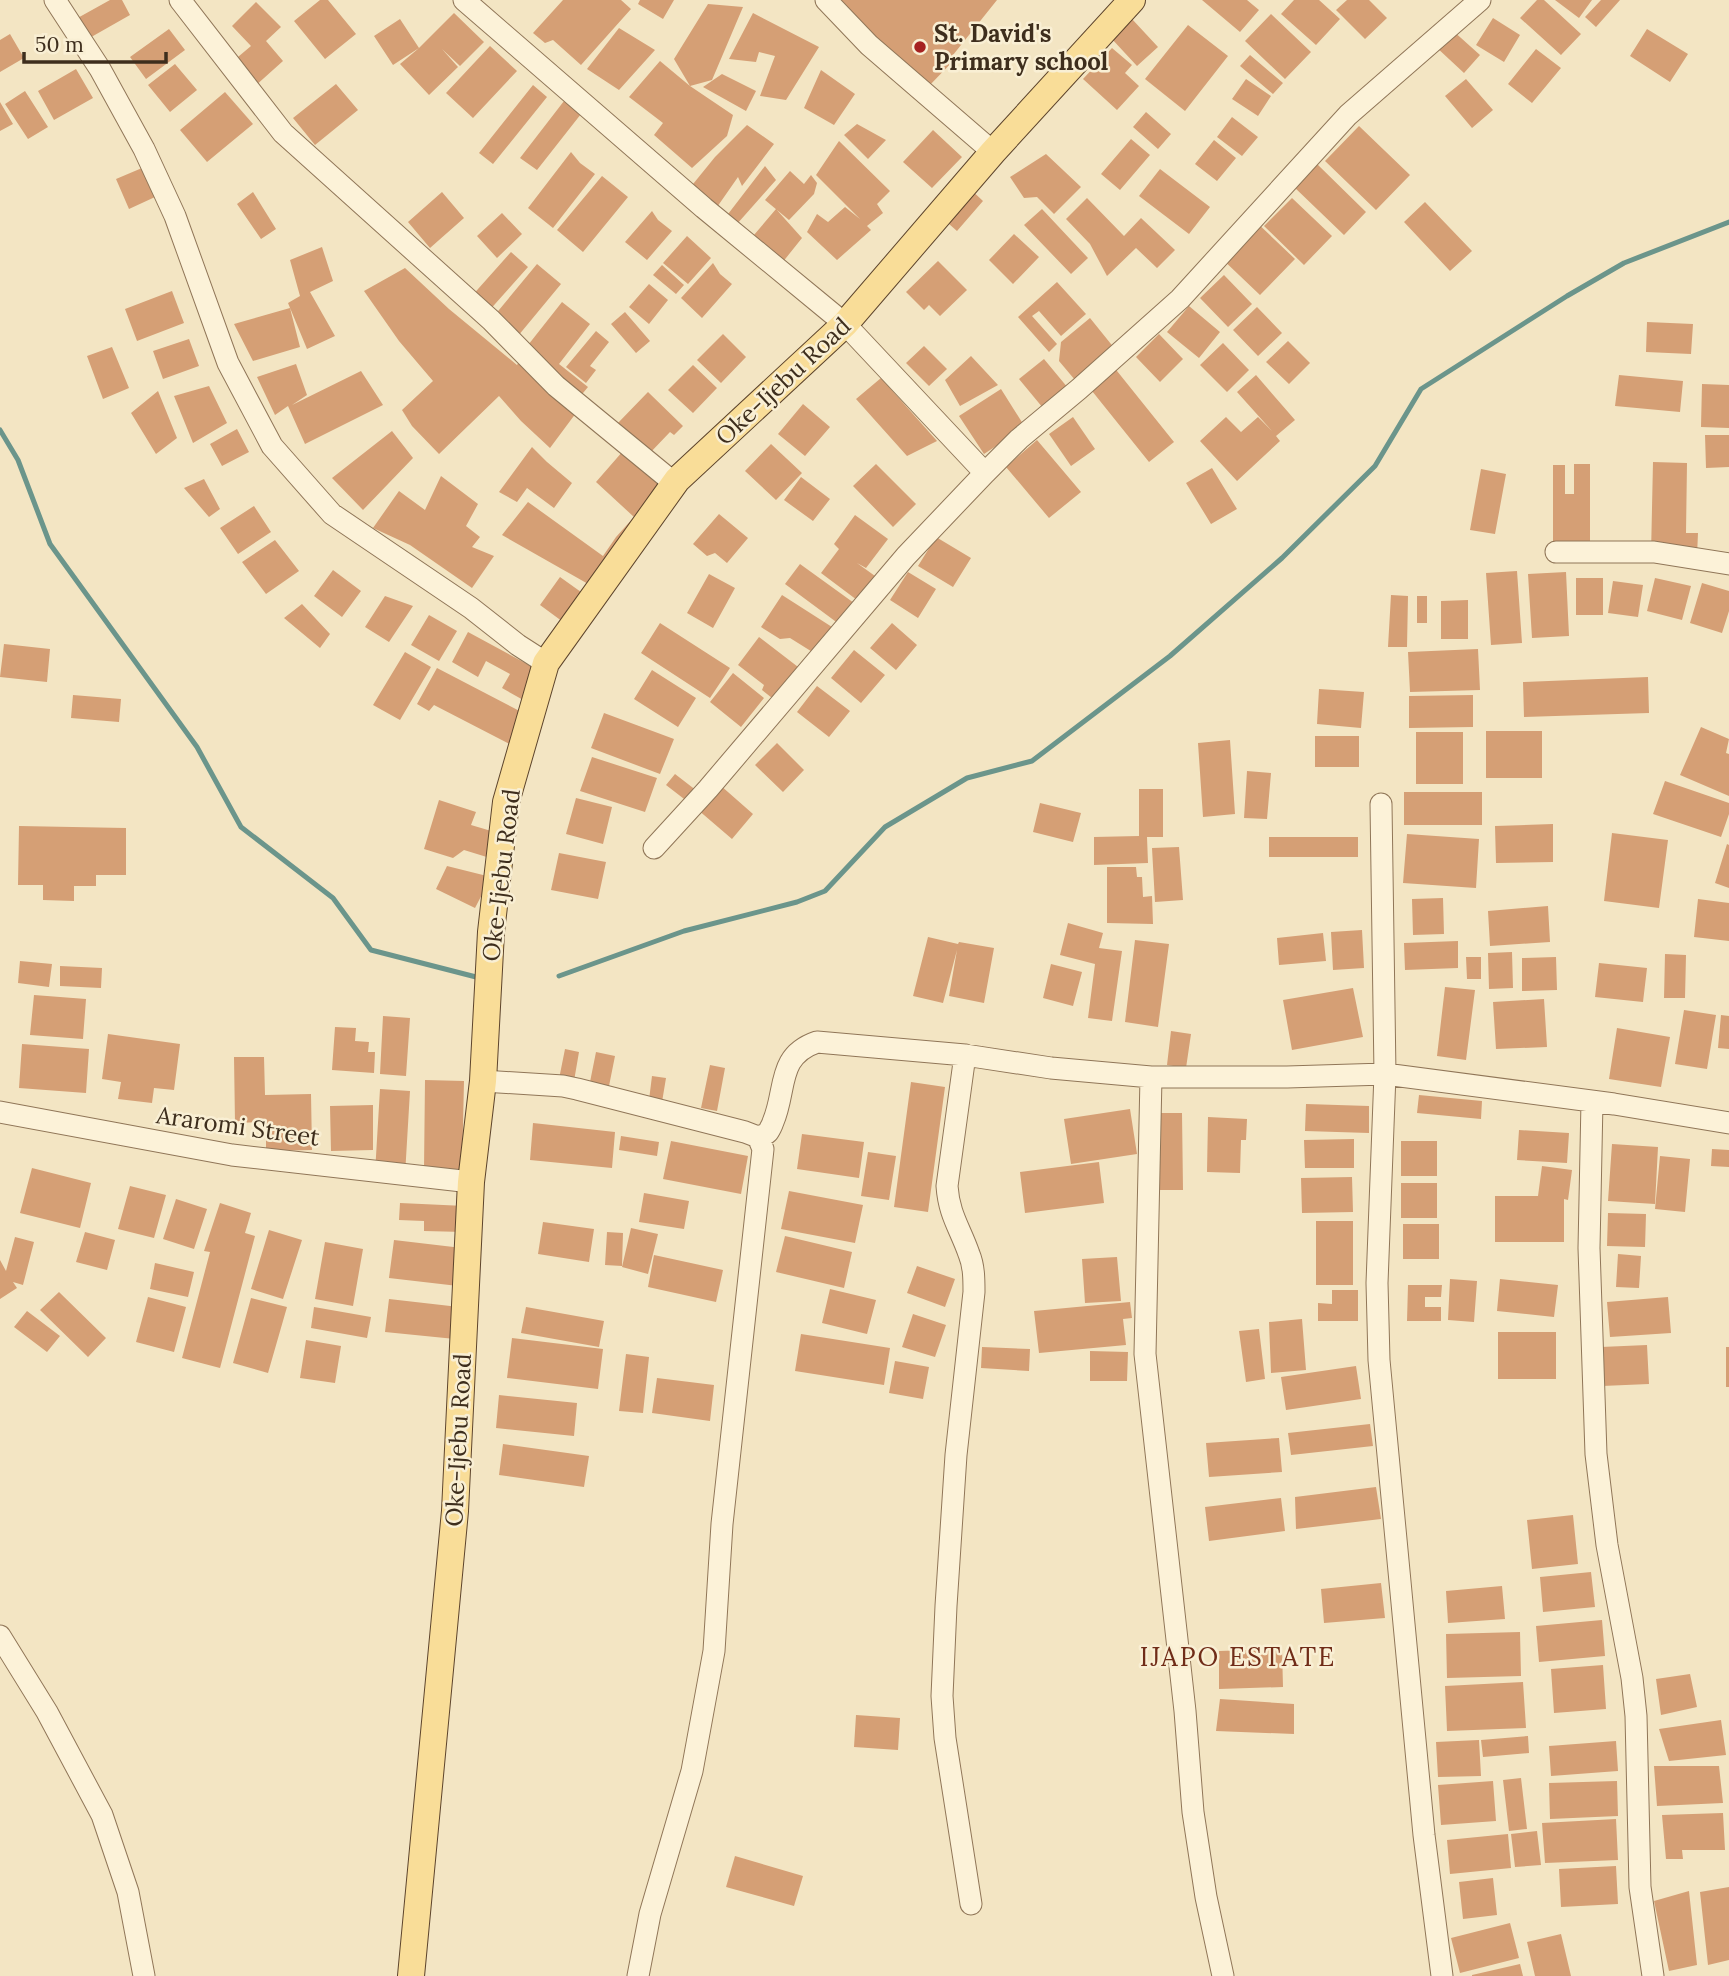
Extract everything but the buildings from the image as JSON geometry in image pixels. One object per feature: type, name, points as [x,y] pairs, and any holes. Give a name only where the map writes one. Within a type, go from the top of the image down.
[{"type":"main road","name":"Oke-Ijebu Road","points":[[411,1976],[455,1511],[471,1182],[482,1081],[491,932],[506,802],[546,663],[677,480],[845,324],[993,152],[1132,0]]},
{"type":"street","points":[[55,0],[100,69],[144,149],[175,216],[228,363],[272,446],[331,514],[471,608],[546,663]]},
{"type":"street","points":[[180,0],[282,133],[491,320],[556,386],[668,478],[677,480]]},
{"type":"street","points":[[464,0],[694,200],[845,324],[985,472]]},
{"type":"street","points":[[825,0],[869,45],[993,152]]},
{"type":"street","points":[[654,848],[708,789],[906,556],[985,472],[1019,439],[1181,299],[1348,115],[1480,0]]},
{"type":"street","points":[[1556,552],[1654,552],[1729,564]]},
{"type":"street","points":[[1381,804],[1385,1074],[1377,1283],[1379,1360],[1424,1835],[1442,1976]]},
{"type":"street","points":[[482,1081],[563,1086],[758,1137],[769,1132],[778,1111],[784,1073],[795,1054],[806,1045],[817,1042],[965,1055],[1051,1068],[1151,1077],[1385,1074],[1592,1101],[1729,1123]]},
{"type":"street","points":[[965,1055],[947,1186],[948,1203],[970,1255],[974,1292],[956,1455],[942,1696],[945,1738],[971,1904]]},
{"type":"street","points":[[1151,1077],[1145,1354],[1185,1711],[1193,1812],[1206,1897],[1223,1976]]},
{"type":"street","points":[[1592,1101],[1589,1248],[1596,1454],[1607,1545],[1632,1678],[1636,1717],[1640,1887],[1653,1976]]},
{"type":"street","name":"Araromi Street","points":[[0,1112],[232,1155],[471,1182]]},
{"type":"street","points":[[638,1976],[650,1914],[692,1772],[714,1651],[722,1524],[763,1149],[758,1137]]},
{"type":"street","points":[[0,1636],[47,1712],[102,1815],[128,1892],[144,1976]]},
{"type":"waterway","points":[[559,976],[684,931],[797,902],[825,891],[885,827],[967,778],[1032,761],[1170,656],[1282,558],[1375,466],[1421,389],[1624,263],[1729,222]]},
{"type":"waterway","points":[[0,430],[18,460],[50,544],[197,747],[241,827],[333,898],[371,950],[480,978]]},
{"type":"place","name":"St. David's Primary school","points":[[920,47]]},
{"type":"district","name":"IJAPO ESTATE","points":[[1238,1656]]}]
